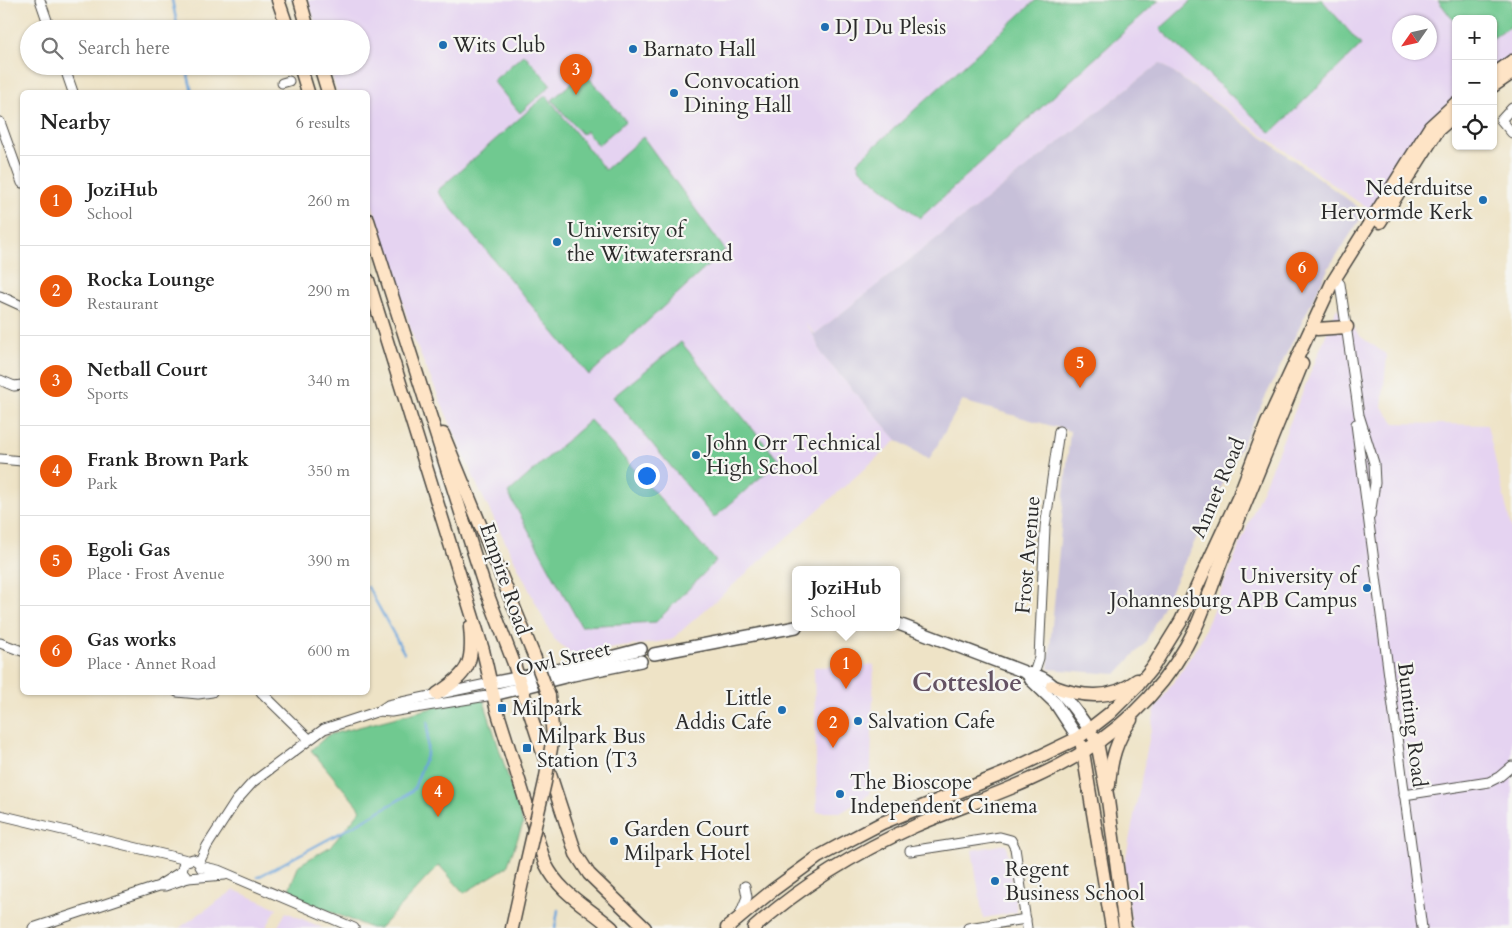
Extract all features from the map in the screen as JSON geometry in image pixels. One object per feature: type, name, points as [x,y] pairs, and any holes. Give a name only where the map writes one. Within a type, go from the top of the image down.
[{"type":"main road","points":[[278,0],[285,20]]},
{"type":"main road","points":[[300,0],[306,20]]},
{"type":"main road","points":[[1497,72],[1512,61]]},
{"type":"main road","points":[[1497,83],[1512,73]]},
{"type":"main road","points":[[303,75],[307,90]]},
{"type":"main road","points":[[323,75],[327,90]]},
{"type":"main road","points":[[1336,284],[1430,127],[1454,105]]},
{"type":"main road","points":[[1336,284],[1438,130],[1452,118]]},
{"type":"main road","name":"Empire Road","points":[[370,226],[484,585],[497,615],[578,858],[596,880],[645,928]]},
{"type":"main road","name":"Annet Road","points":[[1297,365],[1318,329],[1336,284]]},
{"type":"main road","name":"Annet Road","points":[[754,928],[816,881],[879,844],[1047,771],[1084,751],[1142,706],[1170,671],[1190,640],[1272,425],[1297,365],[1336,284]]},
{"type":"main road","name":"Empire Road","points":[[370,286],[483,650],[492,689],[523,796],[551,875],[572,899],[612,928]]},
{"type":"main road","points":[[1318,329],[1344,327]]},
{"type":"main road","points":[[431,418],[442,431],[449,446],[549,696],[553,737],[545,782],[512,928]]},
{"type":"main road","name":"Annet Road","points":[[727,928],[818,857],[874,827],[1005,773],[1078,738],[1090,730],[1125,699],[1152,668],[1172,638],[1272,425]]},
{"type":"main road","points":[[437,694],[460,678],[470,665],[472,650],[468,603]]},
{"type":"main road","points":[[1052,686],[1082,695],[1106,694],[1130,686],[1152,668]]},
{"type":"main road","points":[[1108,800],[1112,756],[1123,731],[1142,706]]},
{"type":"main road","points":[[1090,730],[1096,742],[1108,800],[1125,928]]},
{"type":"main road","points":[[1078,738],[1084,751],[1112,928]]},
{"type":"street","points":[[40,0],[47,20]]},
{"type":"street","points":[[67,75],[72,90]]},
{"type":"street","points":[[1512,108],[1503,116],[1502,121],[1512,133]]},
{"type":"street","points":[[0,122],[20,177]]},
{"type":"street","name":"Bunting Road","points":[[1336,284],[1358,410],[1374,463],[1375,479],[1369,526]]},
{"type":"street","points":[[0,296],[20,305]]},
{"type":"street","name":"Bunting Road","points":[[1344,327],[1356,424],[1364,463],[1369,526],[1422,928]]},
{"type":"street","points":[[0,380],[14,386],[20,385]]},
{"type":"street","name":"Frost Avenue","points":[[1031,675],[1039,658],[1045,527],[1059,432]]},
{"type":"street","points":[[0,459],[20,461]]},
{"type":"street","points":[[900,625],[1031,675],[1052,686],[1068,701],[1090,730]]},
{"type":"street","name":"Owl Street","points":[[492,689],[641,655],[648,647],[654,654],[792,627]]},
{"type":"street","points":[[0,643],[20,650]]},
{"type":"street","points":[[1031,675],[1055,703],[1078,738]]},
{"type":"street","points":[[33,928],[159,886],[191,868],[242,793],[309,740],[332,726],[378,711],[388,705],[437,694],[492,689]]},
{"type":"street","points":[[378,711],[391,712],[492,689]]},
{"type":"street","points":[[264,695],[309,740]]},
{"type":"street","points":[[1404,796],[1489,782],[1510,768]]},
{"type":"street","points":[[0,815],[148,852],[152,850],[191,868],[224,875],[354,928]]},
{"type":"street","points":[[910,851],[1000,837],[1011,840],[1015,848],[1027,924],[968,928]]},
{"type":"street","points":[[739,917],[747,897],[745,886]]},
{"type":"shaded area","name":"University of the Witwatersrand","points":[[308,0],[1512,0],[1512,55],[1497,67],[1497,15],[1452,15],[1452,103],[1371,211],[1160,63],[815,334],[804,322],[812,332],[822,355],[897,440],[671,640],[572,654],[553,638],[477,485],[414,340],[370,197],[370,90],[336,90],[332,75],[370,75],[370,20],[314,20]]},
{"type":"shaded area","points":[[1160,63],[1365,212],[1329,267],[1145,643],[1116,674],[1048,669],[1070,431],[962,401],[929,460],[897,440],[822,355],[812,332],[815,334]]},
{"type":"shaded area","name":"University of Johannesburg APB Campus","points":[[1337,308],[1361,337],[1387,355],[1382,407],[1395,423],[1487,425],[1512,531],[1512,928],[1132,928],[1124,867],[1155,709],[1199,644]]},
{"type":"shaded area","points":[[874,665],[870,794],[842,812],[817,812],[814,667]]},
{"type":"shaded area","name":"Regent Business School","points":[[1006,844],[1017,912],[983,918],[972,850]]},
{"type":"shaded area","points":[[234,890],[277,908],[266,928],[179,928]]},
{"type":"shaded area","points":[[286,912],[323,928],[277,928]]},
{"type":"green space","points":[[1036,0],[1159,0],[920,218],[860,169],[857,162]]},
{"type":"green space","points":[[1192,0],[1322,0],[1361,45],[1271,133],[1160,29]]},
{"type":"green space","points":[[1438,0],[1512,0],[1512,25],[1497,35],[1497,15],[1452,15],[1452,19]]},
{"type":"green space","points":[[524,54],[551,85],[520,113],[493,81]]},
{"type":"green space","points":[[584,72],[626,121],[598,145],[586,131],[582,134],[552,100]]},
{"type":"green space","points":[[546,95],[605,170],[643,137],[725,250],[589,375],[437,191]]},
{"type":"green space","points":[[681,342],[779,461],[714,518],[613,397]]},
{"type":"green space","points":[[590,420],[716,561],[656,622],[581,626],[508,493]]},
{"type":"green space","points":[[482,695],[523,824],[507,867],[464,893],[439,865],[380,928],[371,928],[287,894],[299,865],[331,846],[361,810],[311,750],[328,735]]},
{"type":"waterway","points":[[172,0],[176,20]]},
{"type":"waterway","points":[[188,75],[192,90]]},
{"type":"waterway","points":[[370,591],[404,653]]},
{"type":"waterway","points":[[258,877],[362,821],[404,797],[414,789],[427,753],[428,722]]},
{"type":"waterway","points":[[555,928],[558,910]]},
{"type":"place","name":"DJ Du Plesis","points":[[825,27]]},
{"type":"place","name":"Wits Club","points":[[443,45]]},
{"type":"place","name":"Barnato Hall","points":[[633,49]]},
{"type":"place","name":"Convocation Dining Hall","points":[[674,93]]},
{"type":"place","name":"Netball Court","points":[[576,95]]},
{"type":"place","name":"Nederduitse Hervormde Kerk","points":[[1483,200]]},
{"type":"place","name":"University of the Witwatersrand","points":[[557,242]]},
{"type":"place","name":"Gas works","points":[[1302,293]]},
{"type":"place","name":"Egoli Gas","points":[[1080,388]]},
{"type":"place","name":"John Orr Technical High School","points":[[696,455]]},
{"type":"place","name":"University of Johannesburg APB Campus","points":[[1367,588]]},
{"type":"place","name":"JoziHub","points":[[846,689]]},
{"type":"place","name":"Milpark","points":[[502,708]]},
{"type":"place","name":"Little Addis Cafe","points":[[782,710]]},
{"type":"place","name":"Salvation Cafe","points":[[858,721]]},
{"type":"place","name":"Milpark Bus Station (T3","points":[[527,748]]},
{"type":"place","name":"Rocka Lounge","points":[[833,748]]},
{"type":"place","name":"The Bioscope Independent Cinema","points":[[840,794]]},
{"type":"place","name":"Frank Brown Park","points":[[438,817]]},
{"type":"place","name":"Garden Court Milpark Hotel","points":[[614,841]]},
{"type":"place","name":"Regent Business School","points":[[995,881]]},
{"type":"district","name":"Cottesloe","points":[[967,682]]}]
